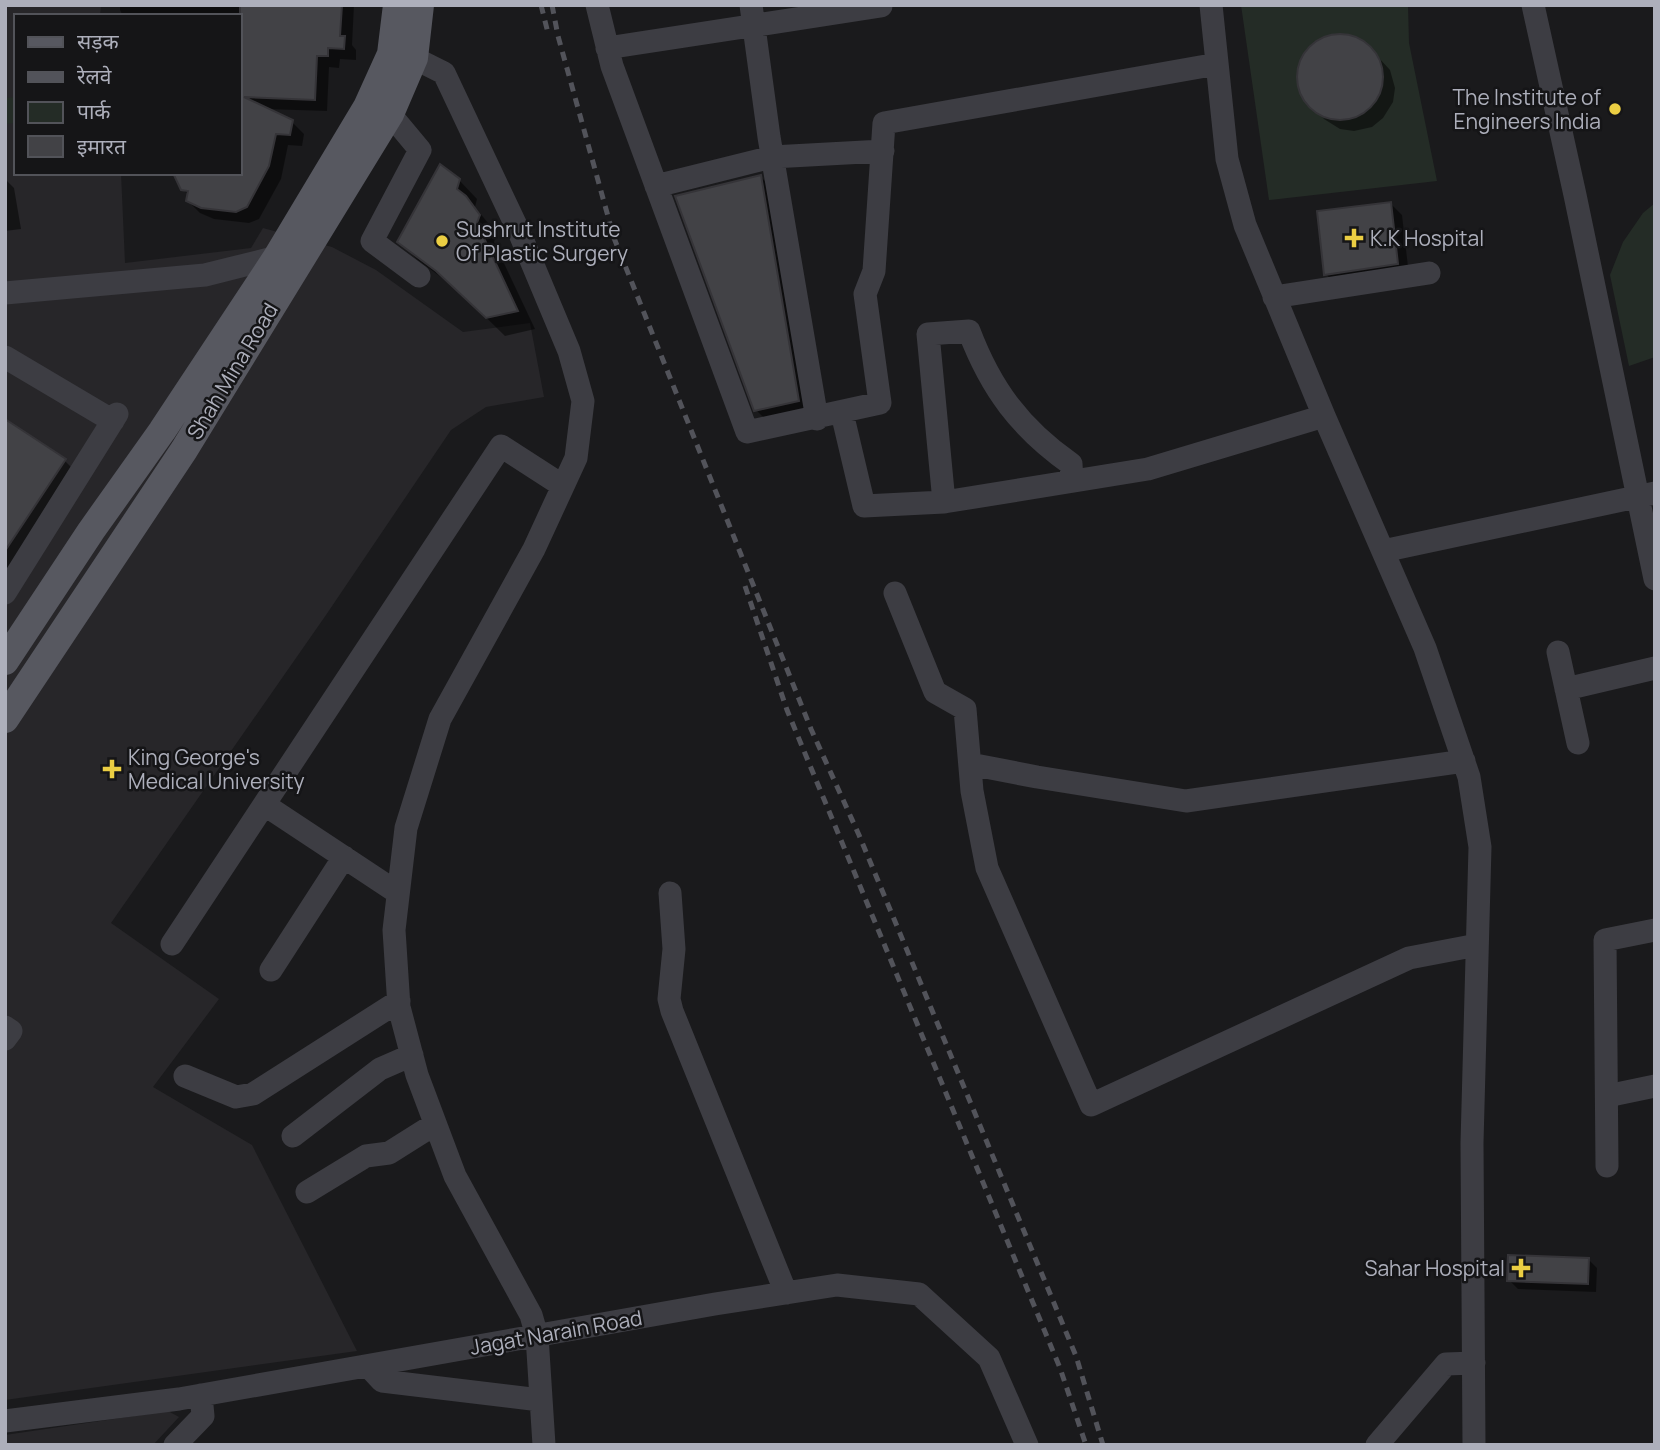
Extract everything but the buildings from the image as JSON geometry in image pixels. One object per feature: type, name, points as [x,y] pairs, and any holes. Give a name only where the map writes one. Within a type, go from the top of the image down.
[{"type":"main road","name":"Shah Mina Road","points":[[5,719],[184,450],[367,107],[403,56],[397,5]]},
{"type":"main road","name":"Shah Mina Road","points":[[5,661],[98,520],[287,261],[390,114],[403,56],[420,5]]},
{"type":"main road","points":[[98,520],[124,537]]},
{"type":"street","points":[[597,5],[607,48],[747,432],[880,404],[865,294],[874,271],[884,123],[1217,64]]},
{"type":"street","points":[[1211,5],[1227,159],[1245,225],[1425,648],[1469,777],[1480,847],[1472,1143],[1474,1445]]},
{"type":"street","points":[[1533,5],[1646,494],[1655,579]]},
{"type":"street","points":[[607,48],[752,16],[881,6]]},
{"type":"street","points":[[752,16],[772,158],[817,419]]},
{"type":"street","points":[[403,56],[444,73],[520,234],[569,351],[583,401],[576,458],[534,549],[440,719],[406,828],[394,930],[399,1001],[412,1055],[436,1124],[455,1176],[531,1315],[537,1336],[544,1445]]},
{"type":"street","points":[[390,114],[419,150],[372,241],[419,276]]},
{"type":"street","points":[[656,186],[772,158],[883,151]]},
{"type":"street","points":[[5,293],[205,275],[287,261]]},
{"type":"street","points":[[1274,297],[1429,273]]},
{"type":"street","points":[[944,502],[928,334],[969,331],[978,355],[1012,412],[1045,445],[1070,464],[1072,480]]},
{"type":"street","points":[[5,357],[115,418],[5,593]]},
{"type":"street","points":[[842,412],[864,506],[944,502],[1148,469],[1324,416]]},
{"type":"street","points":[[172,944],[501,446],[563,486]]},
{"type":"street","points":[[1383,551],[1646,494]]},
{"type":"street","points":[[895,593],[935,692],[965,709],[972,791],[987,868],[1091,1105],[1409,958],[1478,946]]},
{"type":"street","points":[[1558,652],[1578,743]]},
{"type":"street","points":[[1566,689],[1655,668]]},
{"type":"street","points":[[970,764],[1186,801],[1464,761]]},
{"type":"street","points":[[265,804],[398,893]]},
{"type":"street","points":[[271,970],[344,857]]},
{"type":"street","points":[[670,892],[674,949],[669,999],[672,1012],[786,1293]]},
{"type":"street","points":[[1607,1166],[1605,940],[1655,930]]},
{"type":"street","points":[[185,1076],[236,1097],[253,1094],[399,1001]]},
{"type":"street","points":[[5,1027],[11,1031],[5,1039]]},
{"type":"street","points":[[293,1136],[380,1069],[412,1055]]},
{"type":"street","points":[[1606,1096],[1655,1086]]},
{"type":"street","points":[[307,1192],[366,1156],[389,1153],[436,1124]]},
{"type":"street","name":"Jagat Narain Road","points":[[5,1421],[201,1395],[837,1285],[919,1294],[989,1358],[1027,1445]]},
{"type":"street","points":[[1377,1445],[1446,1364],[1474,1363]]},
{"type":"street","points":[[368,1366],[382,1381],[540,1400]]},
{"type":"street","points":[[183,1441],[203,1416],[201,1395]]},
{"type":"street","points":[[1006,1397],[1011,1445]]},
{"type":"shaded area","name":"King George's Medical University","points":[[5,5],[101,5],[100,14],[14,14],[14,175],[121,175],[125,263],[251,248],[263,228],[332,247],[376,270],[463,332],[530,323],[544,397],[486,407],[451,430],[326,615],[111,923],[219,999],[153,1087],[252,1145],[357,1351],[5,1400]]},
{"type":"shaded area","points":[[168,1411],[179,1417],[153,1445],[5,1445],[5,1435]]},
{"type":"green space","points":[[1241,5],[1408,5],[1409,43],[1437,181],[1269,200]]},
{"type":"green space","points":[[14,97],[14,123],[5,124],[5,98]]},
{"type":"green space","points":[[1655,203],[1655,357],[1629,366],[1610,275],[1623,242],[1643,213]]},
{"type":"railway","points":[[541,5],[548,33]]},
{"type":"railway","points":[[552,5],[558,36],[614,238],[811,729],[859,835],[1076,1356],[1103,1445]]},
{"type":"railway","points":[[745,586],[787,710],[1060,1368],[1086,1445]]},
{"type":"place","name":"The Institute of Engineers India","points":[[1615,109]]},
{"type":"place","name":"K.K Hospital","points":[[1354,238]]},
{"type":"place","name":"Sushrut Institute Of Plastic Surgery","points":[[442,241]]},
{"type":"place","name":"King George's Medical University","points":[[112,769]]},
{"type":"place","name":"Sahar Hospital","points":[[1521,1268]]}]
